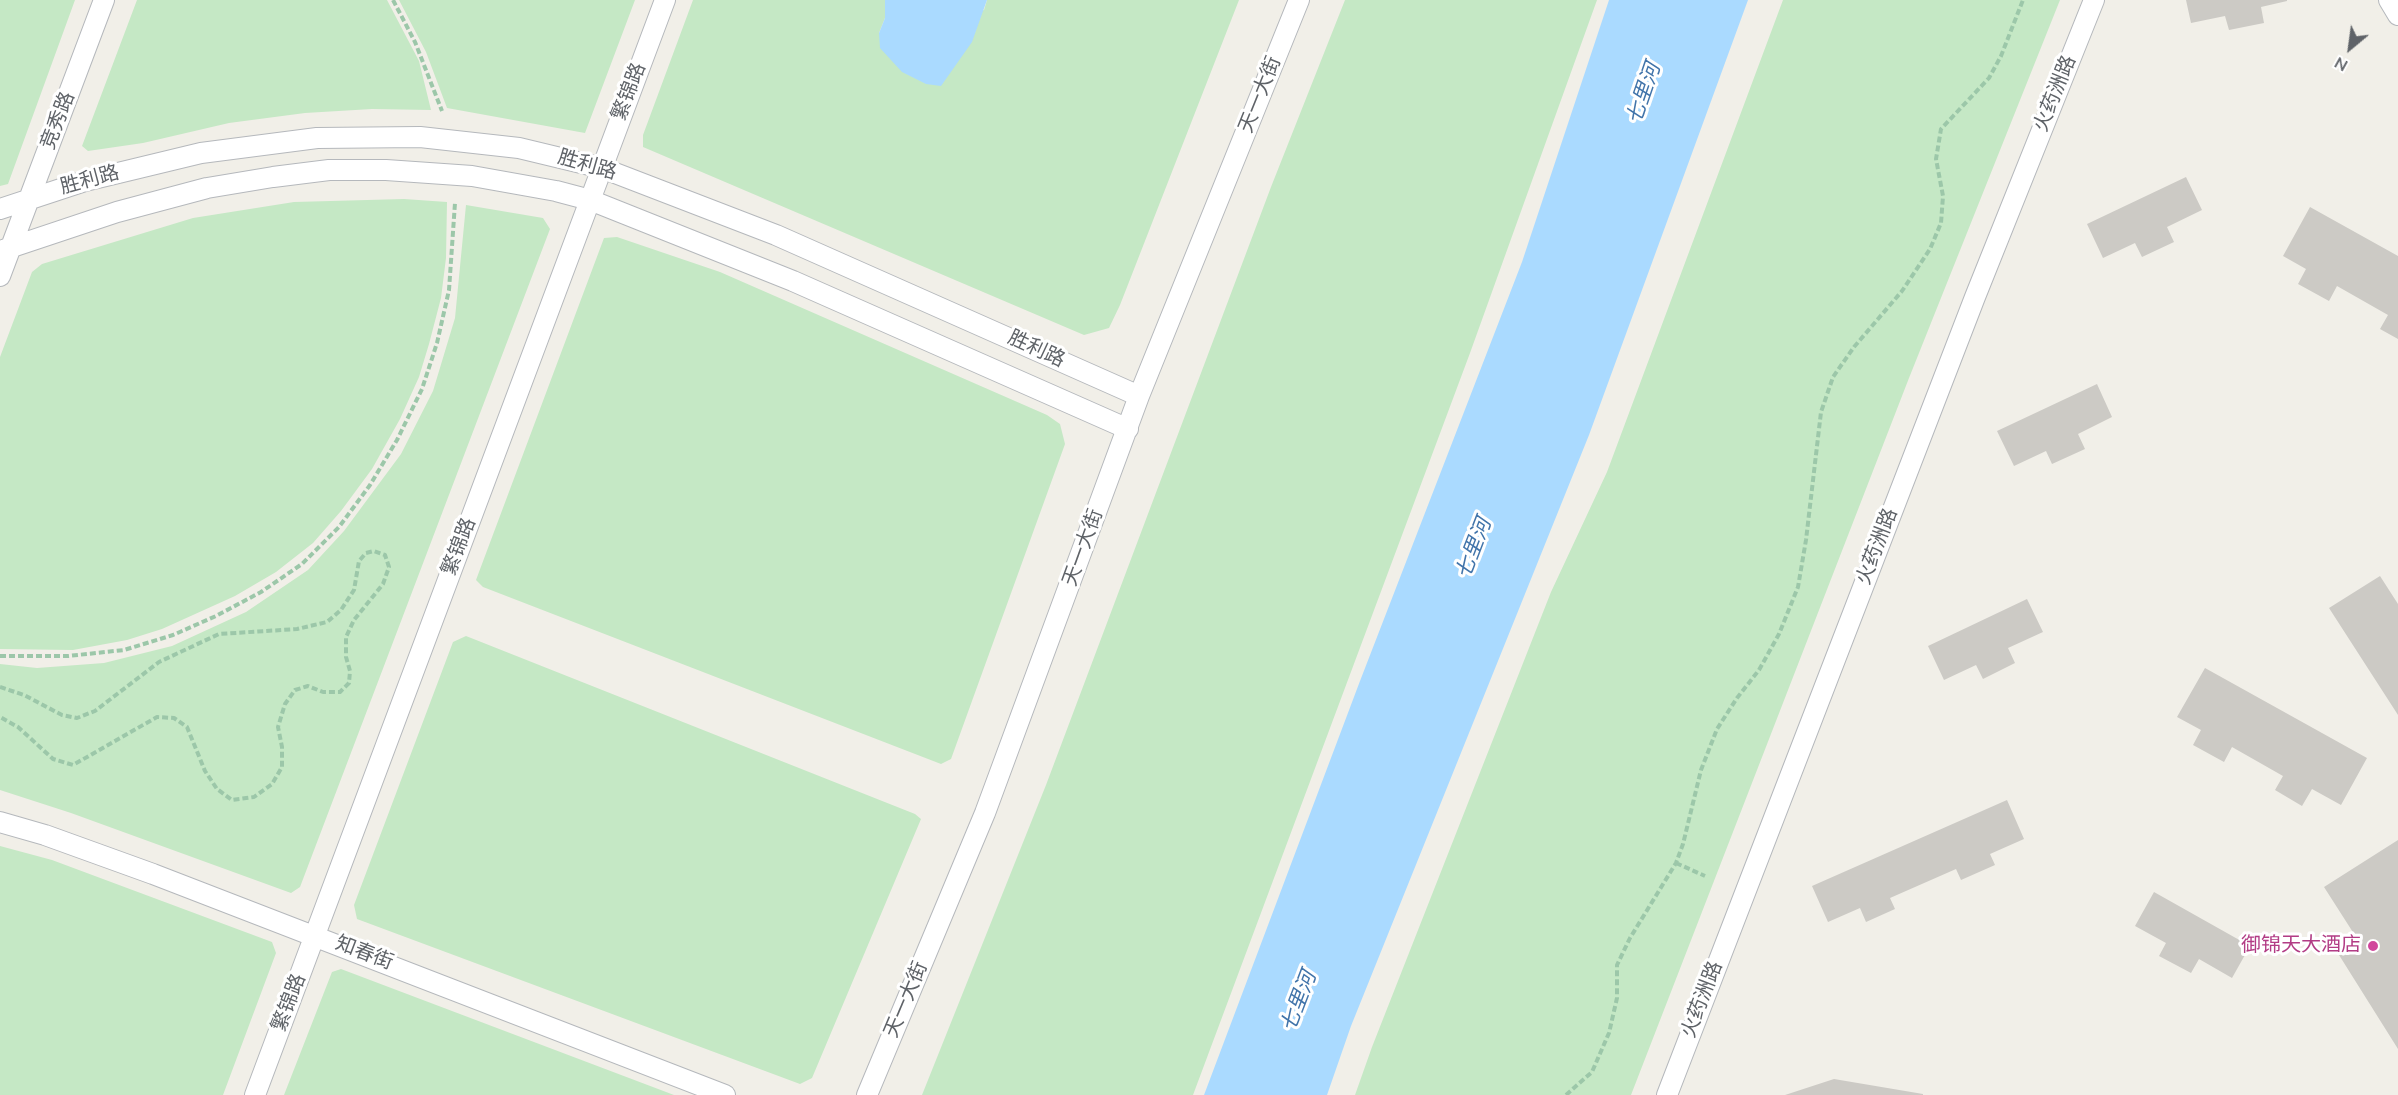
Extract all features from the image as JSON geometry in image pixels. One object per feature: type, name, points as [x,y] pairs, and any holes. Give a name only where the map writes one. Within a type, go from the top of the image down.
[{"type":"street","name":"竞秀路","points":[[0,276],[5,249],[30,198],[104,0]]},
{"type":"street","name":"繁锦路","points":[[255,1095],[665,0]]},
{"type":"street","name":"天一大街","points":[[867,1095],[985,813],[1139,396],[1299,0]]},
{"type":"street","name":"火药洲路","points":[[1667,1095],[1970,308],[2094,0]]},
{"type":"street","points":[[2389,0],[2398,15]]},
{"type":"street","name":"胜利路","points":[[0,209],[85,181],[201,153],[317,138],[420,137],[519,148],[602,168],[776,235],[1139,396]]},
{"type":"street","points":[[5,249],[117,212],[207,188],[329,170],[386,170],[472,176],[556,191],[590,200],[793,281],[1128,429]]},
{"type":"street","name":"知春街","points":[[0,822],[45,835],[316,936],[725,1095]]},
{"type":"path","points":[[393,0],[415,42],[442,111]]},
{"type":"path","points":[[1566,1095],[1592,1072],[1610,1033],[1617,998],[1617,965],[1630,938],[1676,863],[1683,844],[1701,770],[1717,729],[1759,670],[1779,634],[1798,587],[1806,540],[1821,412],[1833,376],[1854,347],[1902,291],[1930,249],[1941,224],[1943,196],[1936,159],[1941,129],[1989,78],[2001,56],[2023,0]]},
{"type":"path","points":[[0,656],[68,656],[124,650],[173,635],[234,607],[302,564],[339,527],[370,485],[397,440],[422,388],[437,343],[449,290],[455,203]]},
{"type":"path","points":[[0,687],[24,695],[62,715],[77,718],[95,711],[159,662],[219,634],[297,629],[327,622],[341,610],[354,590],[359,561],[366,553],[374,551],[385,555],[389,567],[383,584],[354,620],[346,636],[349,683],[340,692],[323,692],[308,686],[295,690],[285,704],[278,727],[282,747],[282,766],[272,784],[254,797],[232,800],[217,789],[205,771],[187,727],[174,718],[157,717],[74,765],[53,759],[18,728],[0,717]]},
{"type":"path","points":[[1676,863],[1705,876]]},
{"type":"green space","points":[[0,0],[75,0],[8,184],[0,186]]},
{"type":"green space","points":[[137,0],[387,0],[419,61],[431,110],[372,109],[305,113],[229,123],[143,143],[88,151],[82,146]]},
{"type":"green space","points":[[399,0],[635,0],[585,133],[447,108],[426,52]]},
{"type":"green space","points":[[693,0],[885,0],[885,18],[879,33],[984,10],[987,0],[1239,0],[1120,305],[1109,328],[1084,335],[643,147],[643,135]]},
{"type":"green space","points":[[1345,0],[1597,0],[1470,353],[1193,1095],[922,1095],[1046,785],[1271,187]]},
{"type":"green space","points":[[1783,0],[2060,0],[1909,378],[1631,1095],[1355,1095],[1551,592],[1607,472]]},
{"type":"green space","points":[[404,199],[447,202],[446,258],[441,298],[429,344],[419,377],[400,419],[372,469],[341,511],[313,543],[276,572],[235,596],[162,629],[127,640],[73,650],[0,649],[0,357],[32,272],[42,264],[193,218],[294,202]]},
{"type":"green space","points":[[466,205],[543,218],[550,229],[300,887],[291,893],[71,813],[0,790],[0,664],[37,668],[104,663],[172,646],[246,612],[308,570],[344,531],[401,454],[433,391],[455,318]]},
{"type":"green space","points":[[617,237],[720,272],[1047,415],[1060,424],[1065,444],[951,759],[941,764],[483,587],[476,580],[604,238]]},
{"type":"green space","points":[[466,636],[915,814],[921,819],[812,1078],[800,1084],[357,919],[354,905],[453,642]]},
{"type":"green space","points":[[0,846],[52,860],[272,942],[276,953],[223,1095],[0,1095]]},
{"type":"green space","points":[[341,969],[674,1095],[284,1095],[332,972]]},
{"type":"water","points":[[885,0],[987,0],[972,42],[941,86],[926,84],[902,72],[880,48],[879,33],[885,18]]},
{"type":"water","name":"七里河","points":[[1609,0],[1748,0],[1589,435],[1351,1026],[1327,1095],[1204,1095],[1360,681],[1522,262]]},
{"type":"building","points":[[2186,0],[2287,1],[2261,7],[2264,23],[2229,30],[2225,16],[2191,23]]},
{"type":"building","points":[[2186,177],[2202,210],[2167,227],[2174,242],[2142,257],[2135,243],[2103,258],[2087,224]]},
{"type":"building","points":[[2310,207],[2398,256],[2398,339],[2380,329],[2388,315],[2337,286],[2329,301],[2298,284],[2306,269],[2283,256]]},
{"type":"building","points":[[2097,384],[2112,417],[2078,434],[2085,449],[2052,464],[2046,451],[2014,466],[1997,431]]},
{"type":"building","points":[[2380,576],[2398,604],[2398,715],[2329,608]]},
{"type":"building","points":[[2027,599],[2043,632],[2008,648],[2015,663],[1983,679],[1976,665],[1944,680],[1928,646]]},
{"type":"building","points":[[2205,668],[2367,758],[2341,805],[2312,789],[2302,806],[2275,790],[2283,776],[2232,747],[2224,762],[2193,745],[2201,730],[2177,717]]},
{"type":"building","points":[[2007,800],[2024,839],[1990,854],[1995,865],[1961,880],[1956,869],[1890,898],[1895,909],[1866,922],[1860,908],[1828,922],[1812,886]]},
{"type":"building","name":"御锦天大酒店","points":[[2398,840],[2398,1049],[2339,955],[2356,937],[2324,887]]},
{"type":"building","points":[[2154,892],[2250,946],[2232,978],[2199,959],[2191,973],[2159,956],[2166,943],[2135,926]]},
{"type":"building","points":[[1834,1079],[1923,1094],[1923,1095],[1785,1095]]},
{"type":"place","name":"御锦天大酒店","points":[[2373,946]]}]
